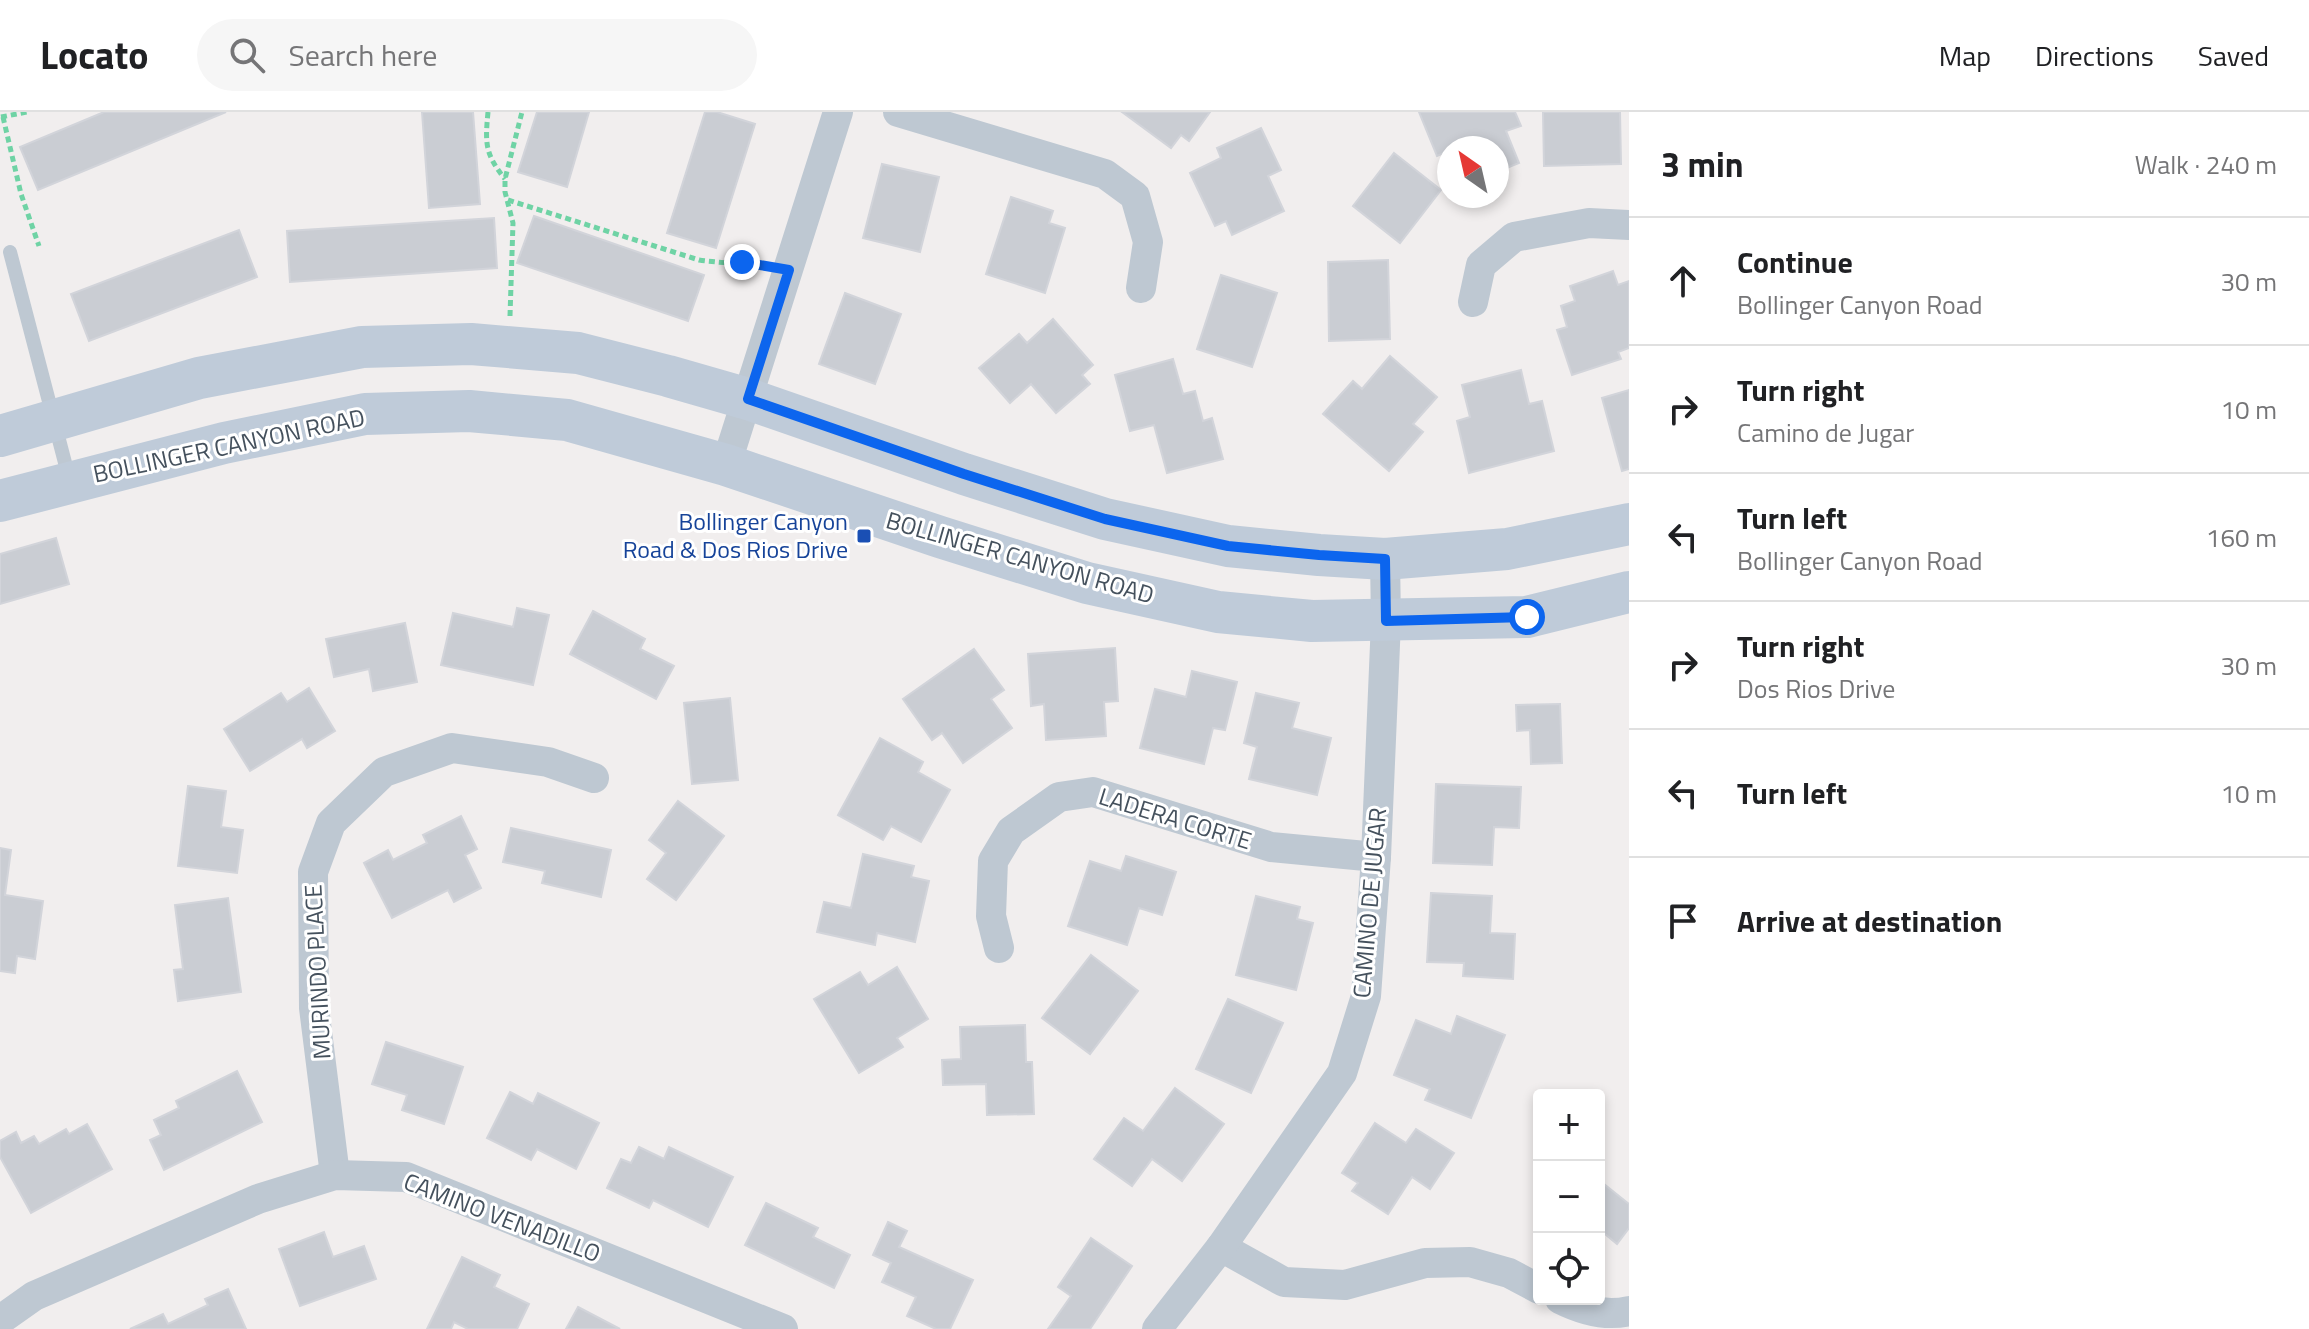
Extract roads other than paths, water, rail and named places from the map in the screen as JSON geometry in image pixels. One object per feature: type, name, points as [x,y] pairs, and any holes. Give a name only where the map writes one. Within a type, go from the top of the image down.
[{"type":"main road","points":[[0,436],[199,378],[362,347],[471,344],[578,353],[668,376],[748,399],[1105,519],[1228,546],[1385,559],[1507,549],[1629,524]]},
{"type":"main road","name":"BOLLINGER CANYON ROAD","points":[[0,501],[224,443],[365,414],[469,411],[567,420],[726,465],[1087,583],[1218,612],[1312,621],[1527,617],[1629,592]]},
{"type":"street","points":[[726,465],[838,112]]},
{"type":"street","points":[[898,112],[1105,174],[1135,196],[1148,242],[1141,288]]},
{"type":"street","points":[[1473,302],[1481,265],[1514,237],[1589,223],[1629,225]]},
{"type":"street","name":"CAMINO DE JUGAR","points":[[1157,1329],[1221,1247],[1342,1073],[1366,996],[1376,857],[1386,621],[1385,559]]},
{"type":"street","name":"MURINDO PLACE","points":[[335,1175],[314,1008],[313,872],[331,823],[384,772],[452,748],[548,762],[594,778]]},
{"type":"street","name":"LADERA CORTE","points":[[999,948],[991,916],[993,861],[1011,831],[1059,797],[1093,792],[1271,847],[1376,857]]},
{"type":"street","name":"CAMINO VENADILLO","points":[[0,1320],[34,1296],[258,1199],[335,1175],[406,1177],[783,1329]]},
{"type":"street","points":[[1221,1247],[1284,1282],[1345,1285],[1425,1263],[1470,1262],[1509,1273],[1533,1286]]},
{"type":"street","points":[[1572,1305],[1616,1314],[1629,1311]]},
{"type":"lane","points":[[10,252],[70,482]]},
{"type":"place","name":"Bollinger Canyon Road & Dos Rios Drive","points":[[864,536]]}]
